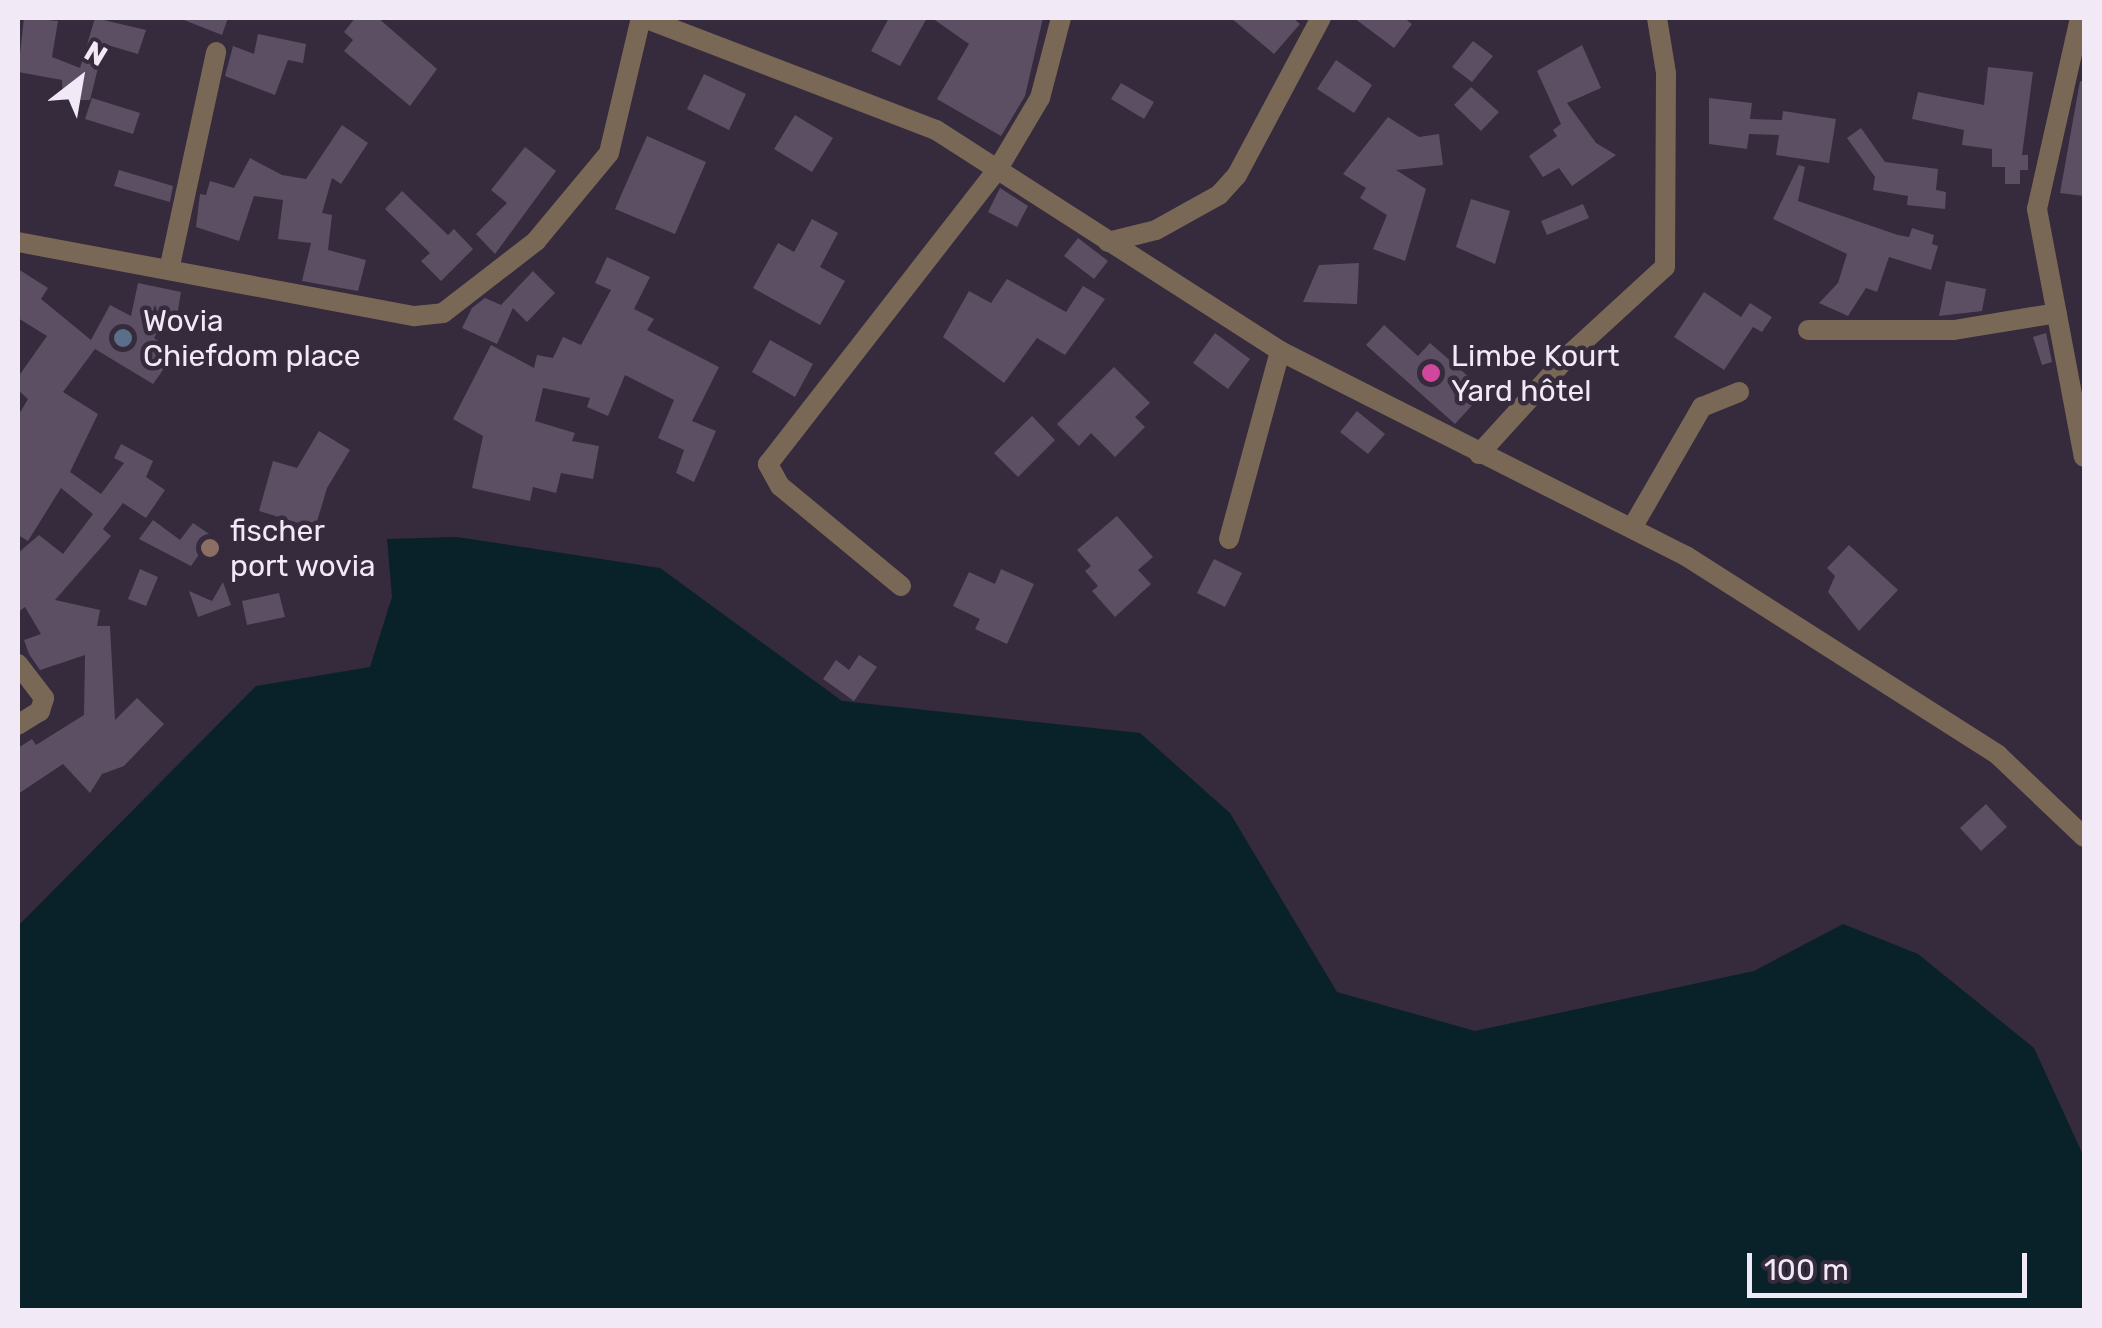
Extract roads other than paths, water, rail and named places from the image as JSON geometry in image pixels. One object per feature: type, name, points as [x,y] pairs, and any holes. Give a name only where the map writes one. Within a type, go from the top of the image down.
[{"type":"street","points":[[18,242],[415,316],[443,312],[536,241],[609,152],[643,18],[888,109],[1000,167],[1108,242],[1280,351],[1632,528],[1748,593],[2011,765],[2084,837]]},
{"type":"street","points":[[901,586],[780,486],[768,464],[1000,167],[1040,98],[1061,18]]},
{"type":"street","points":[[1108,242],[1156,230],[1219,195],[1237,175],[1321,18]]},
{"type":"street","points":[[1480,454],[1571,352],[1665,267],[1669,158],[1657,18]]},
{"type":"street","points":[[2080,18],[2037,209],[2084,457]]},
{"type":"street","points":[[169,270],[216,52]]},
{"type":"street","points":[[1808,330],[1954,330],[2057,313]]},
{"type":"street","points":[[1229,540],[1280,351]]},
{"type":"street","points":[[1632,528],[1702,407],[1739,392]]},
{"type":"street","points":[[18,664],[44,698],[40,711],[18,725]]},
{"type":"water","points":[[457,537],[660,568],[842,701],[1140,733],[1230,813],[1337,992],[1475,1031],[1754,971],[1843,924],[1918,954],[2034,1048],[2084,1157],[2084,1310],[18,1310],[18,926],[256,686],[370,667],[392,597],[387,539]]},
{"type":"place","name":"Wovia Chiefdom place","points":[[123,338]]},
{"type":"place","name":"Limbe Kourt Yard hôtel","points":[[1431,373]]},
{"type":"place","name":"fischer port wovia","points":[[210,548]]}]
